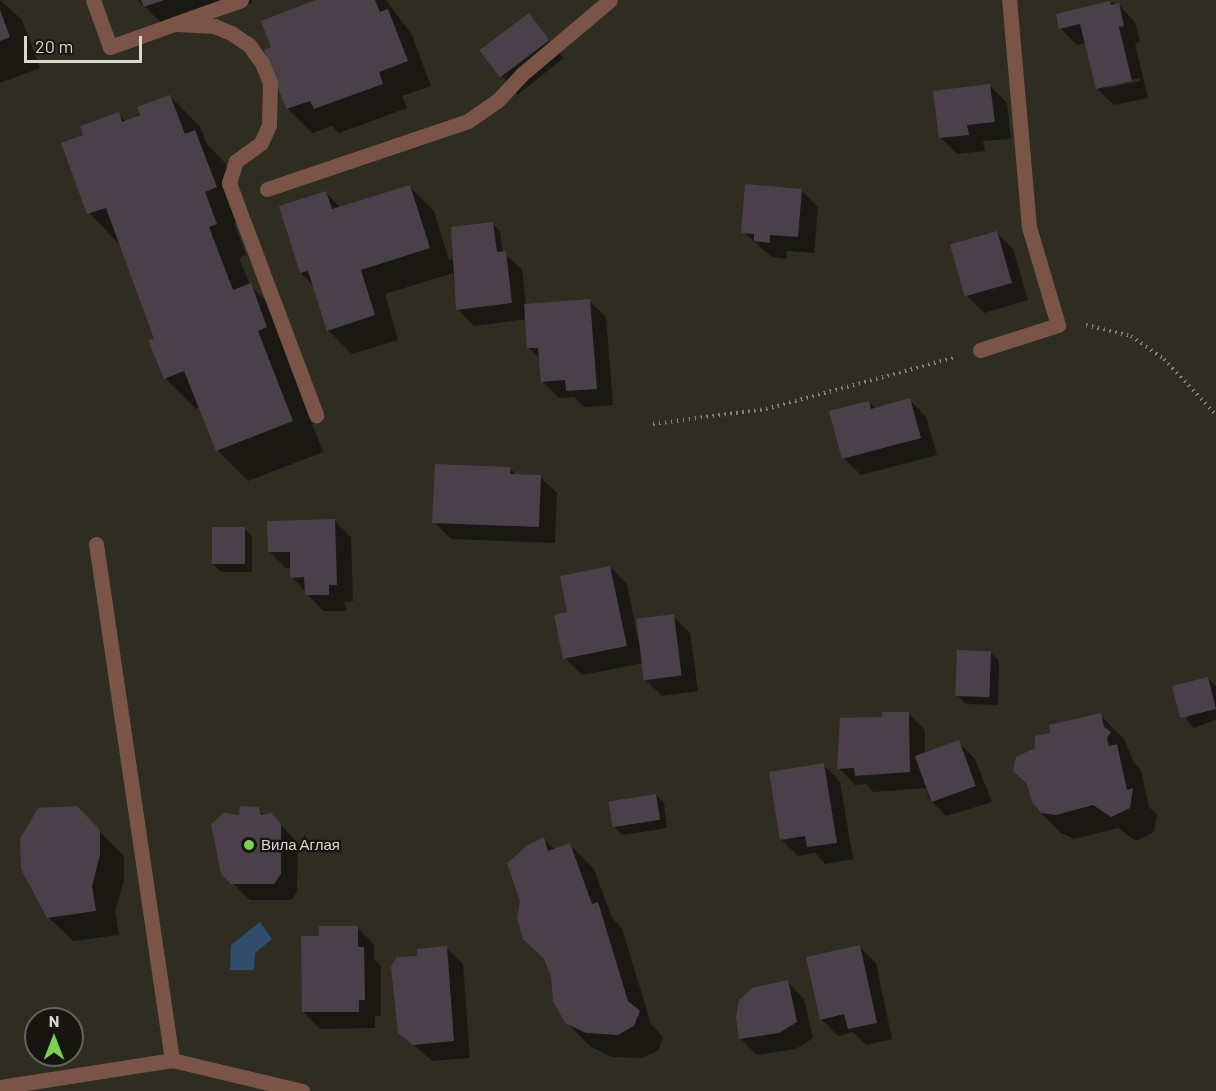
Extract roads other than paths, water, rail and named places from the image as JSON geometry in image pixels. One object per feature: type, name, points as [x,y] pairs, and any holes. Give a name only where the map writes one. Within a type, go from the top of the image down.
[{"type":"street","points":[[93,0],[110,47],[241,0]]},
{"type":"street","points":[[267,189],[468,121],[498,100],[521,75],[610,0]]},
{"type":"street","points":[[980,350],[1058,325],[1029,227],[1007,0]]},
{"type":"street","points":[[177,24],[214,26],[231,33],[249,45],[262,63],[270,83],[269,125],[261,143],[236,161],[229,183],[316,415]]},
{"type":"street","points":[[96,544],[172,1060]]},
{"type":"street","points":[[0,1087],[172,1060],[302,1091]]},
{"type":"water","points":[[260,922],[272,939],[255,953],[254,970],[230,970],[231,945]]},
{"type":"place","name":"Вила Аглая","points":[[249,845]]}]
